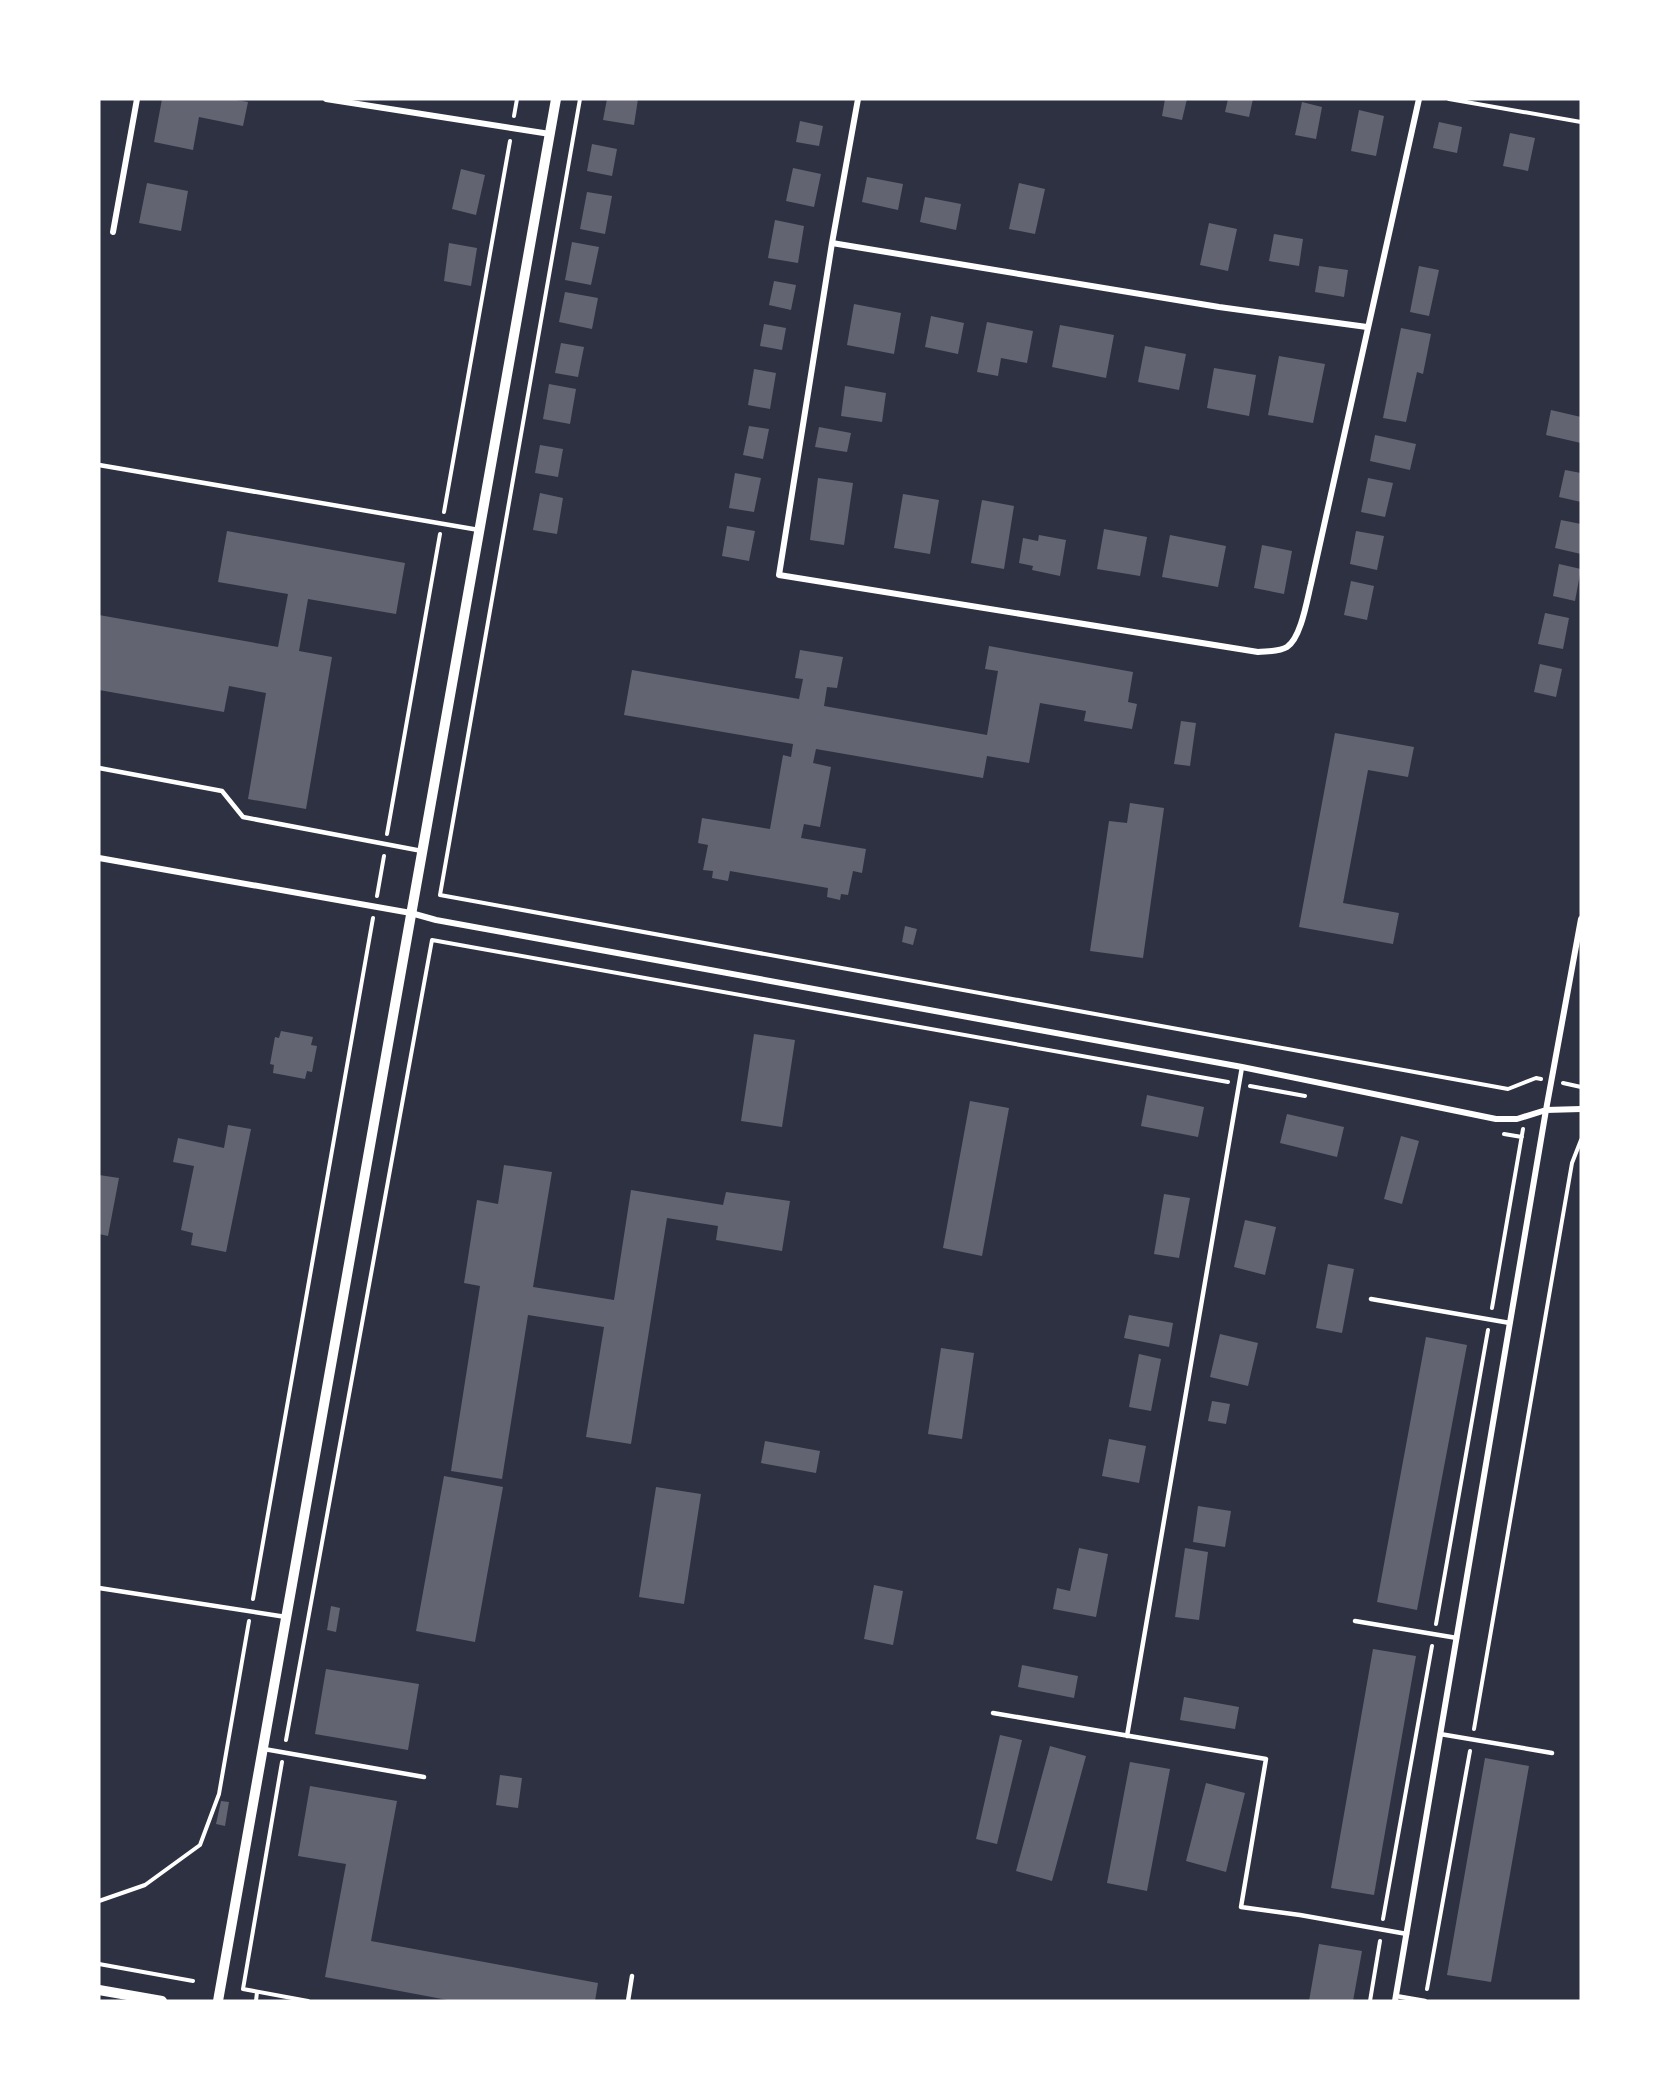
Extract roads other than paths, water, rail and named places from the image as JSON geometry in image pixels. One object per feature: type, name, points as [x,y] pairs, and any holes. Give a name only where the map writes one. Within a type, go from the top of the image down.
[{"type":"street","points":[[113,232],[137,99]]},
{"type":"street","points":[[326,99],[550,134]]},
{"type":"street","points":[[218,2001],[556,99]]},
{"type":"street","points":[[858,99],[832,243],[779,575],[1258,652],[1287,647],[1298,632],[1311,584],[1419,99]]},
{"type":"street","points":[[832,243],[1231,309],[1367,327]]},
{"type":"street","points":[[99,858],[411,913],[436,920],[1242,1067],[1496,1119],[1517,1119],[1546,1110],[1581,1109]]},
{"type":"street","points":[[1396,1999],[1546,1110],[1581,919]]},
{"type":"street","points":[[99,1990],[162,2001]]},
{"type":"lane","points":[[99,465],[479,530]]},
{"type":"lane","points":[[99,768],[222,791],[243,817],[422,851]]},
{"type":"lane","points":[[1127,1736],[1242,1067]]},
{"type":"lane","points":[[1371,1299],[1510,1323]]},
{"type":"lane","points":[[99,1588],[286,1617]]},
{"type":"lane","points":[[1356,1621],[1457,1638]]},
{"type":"lane","points":[[993,1713],[1266,1759],[1241,1907],[1407,1934]]},
{"type":"lane","points":[[1440,1734],[1552,1753]]},
{"type":"lane","points":[[263,1749],[424,1777]]},
{"type":"lane","points":[[628,2001],[632,1976]]},
{"type":"lane","points":[[1396,1999],[1425,2001]]}]
